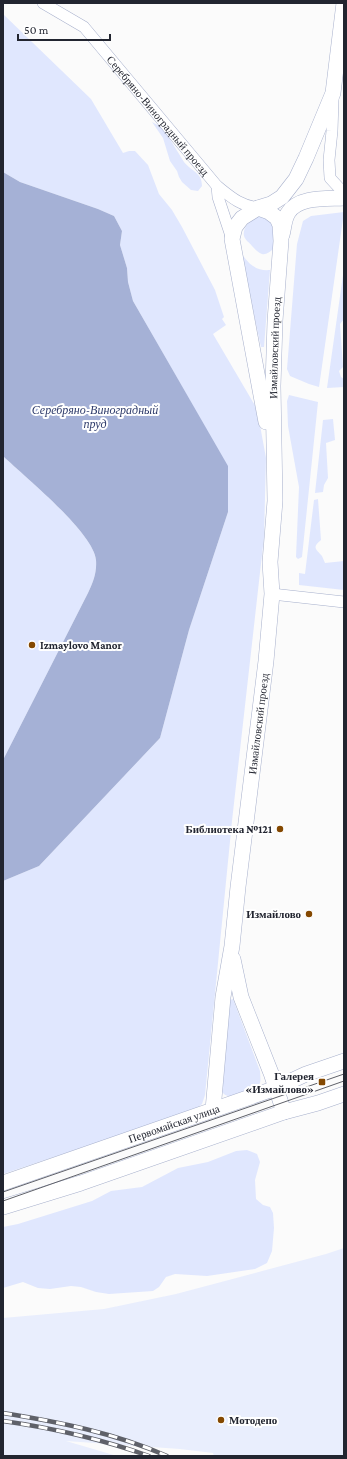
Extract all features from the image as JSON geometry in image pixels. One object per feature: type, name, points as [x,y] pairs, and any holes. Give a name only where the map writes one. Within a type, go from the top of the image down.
[{"type":"street","name":"Серебряно-Виноградный проезд","points":[[43,3],[84,27],[217,186],[234,200],[245,206],[258,208]]},
{"type":"street","points":[[344,3],[333,93],[332,131],[329,160],[330,178],[341,190],[344,191]]},
{"type":"street","points":[[232,239],[235,227],[242,218],[258,208],[271,204],[282,197],[296,179],[321,124],[333,93]]},
{"type":"street","name":"Измайловский проезд","points":[[217,186],[218,197],[232,239],[266,422],[275,501]]},
{"type":"street","points":[[281,242],[285,222],[288,213],[293,206],[308,200],[344,198]]},
{"type":"street","name":"Измайловский проезд","points":[[213,1110],[223,998],[232,946],[266,661],[272,594],[270,562],[275,501],[273,386],[275,321],[281,242],[280,226],[277,218],[269,212],[258,208]]},
{"type":"street","points":[[272,594],[344,602]]},
{"type":"street","name":"Измайловский проезд","points":[[232,946],[235,972],[241,997],[284,1112]]},
{"type":"street","name":"Первомайская улица","points":[[3,1183],[276,1088],[306,1074],[344,1061]]},
{"type":"street","points":[[3,1207],[81,1183],[284,1112],[344,1094]]},
{"type":"shaded area","points":[[3,14],[91,99],[123,153],[135,151],[148,165],[159,194],[172,210],[182,227],[215,290],[224,317],[222,319],[226,325],[213,334],[257,409],[266,458],[264,537],[232,821],[205,1095],[202,1104],[195,1110],[3,1174],[3,881],[39,866],[160,738],[189,630],[228,512],[228,467],[133,301],[128,282],[127,268],[120,245],[122,231],[114,216],[20,182],[3,172]]},
{"type":"shaded area","points":[[152,122],[163,128],[184,162],[198,175],[202,181],[202,186],[198,191],[191,190],[182,182],[170,161],[163,138]]},
{"type":"shaded area","points":[[344,212],[319,387],[290,376],[287,369],[297,244],[303,221],[311,216]]},
{"type":"shaded area","points":[[257,216],[271,219],[274,228],[273,249],[265,254],[257,251],[244,236],[244,230],[252,219]]},
{"type":"shaded area","points":[[243,256],[249,263],[258,269],[270,270],[264,347],[261,347],[243,265]]},
{"type":"shaded area","points":[[344,268],[344,319],[340,324],[343,367],[339,371],[341,377],[344,379],[344,387],[327,388]]},
{"type":"shaded area","points":[[289,395],[318,402],[302,557],[298,559],[296,557],[299,487],[288,426],[287,401]]},
{"type":"shaded area","points":[[333,419],[335,440],[326,443],[328,478],[324,485],[323,492],[315,493],[323,420]]},
{"type":"shaded area","name":"Izmaylovo Manor","points":[[3,456],[57,505],[84,535],[96,560],[96,569],[92,585],[3,760]]},
{"type":"shaded area","points":[[318,499],[321,540],[316,545],[316,549],[322,556],[325,563],[344,561],[344,590],[299,585],[299,573],[305,574],[314,500]]},
{"type":"shaded area","points":[[233,999],[260,1071],[260,1083],[256,1088],[228,1096],[221,1090],[230,1000]]},
{"type":"shaded area","points":[[247,1150],[257,1154],[260,1162],[255,1180],[256,1199],[263,1205],[270,1207],[273,1213],[274,1228],[272,1251],[267,1263],[255,1269],[207,1276],[175,1274],[166,1277],[159,1287],[153,1291],[109,1294],[71,1286],[50,1289],[38,1288],[23,1282],[3,1288],[3,1227],[18,1224],[92,1201],[111,1191],[142,1187],[178,1168],[208,1162],[236,1151]]},
{"type":"shaded area","points":[[344,1248],[344,1456],[214,1456],[213,1453],[180,1449],[66,1441],[117,1456],[3,1456],[3,1318],[104,1309],[176,1294]]},
{"type":"water","name":"Серебряно-Виноградный пруд","points":[[3,172],[20,182],[114,216],[122,231],[120,245],[127,268],[128,282],[133,301],[228,466],[228,512],[189,630],[160,738],[39,866],[3,881],[3,760],[92,585],[96,569],[96,560],[84,535],[57,505],[3,456]]},
{"type":"tram line","points":[[3,1192],[344,1074]]},
{"type":"tram line","points":[[3,1201],[344,1081]]},
{"type":"railway","points":[[3,1413],[86,1429],[127,1441],[167,1456]]},
{"type":"railway","points":[[3,1421],[77,1435],[113,1444],[149,1456]]},
{"type":"place","name":"Izmaylovo Manor","points":[[32,645]]},
{"type":"place","name":"Библиотека №121","points":[[280,829]]},
{"type":"place","name":"Измайлово","points":[[309,914]]},
{"type":"place","name":"Галерея «Измайлово»","points":[[322,1082]]},
{"type":"place","name":"Мотодепо","points":[[221,1420]]}]
